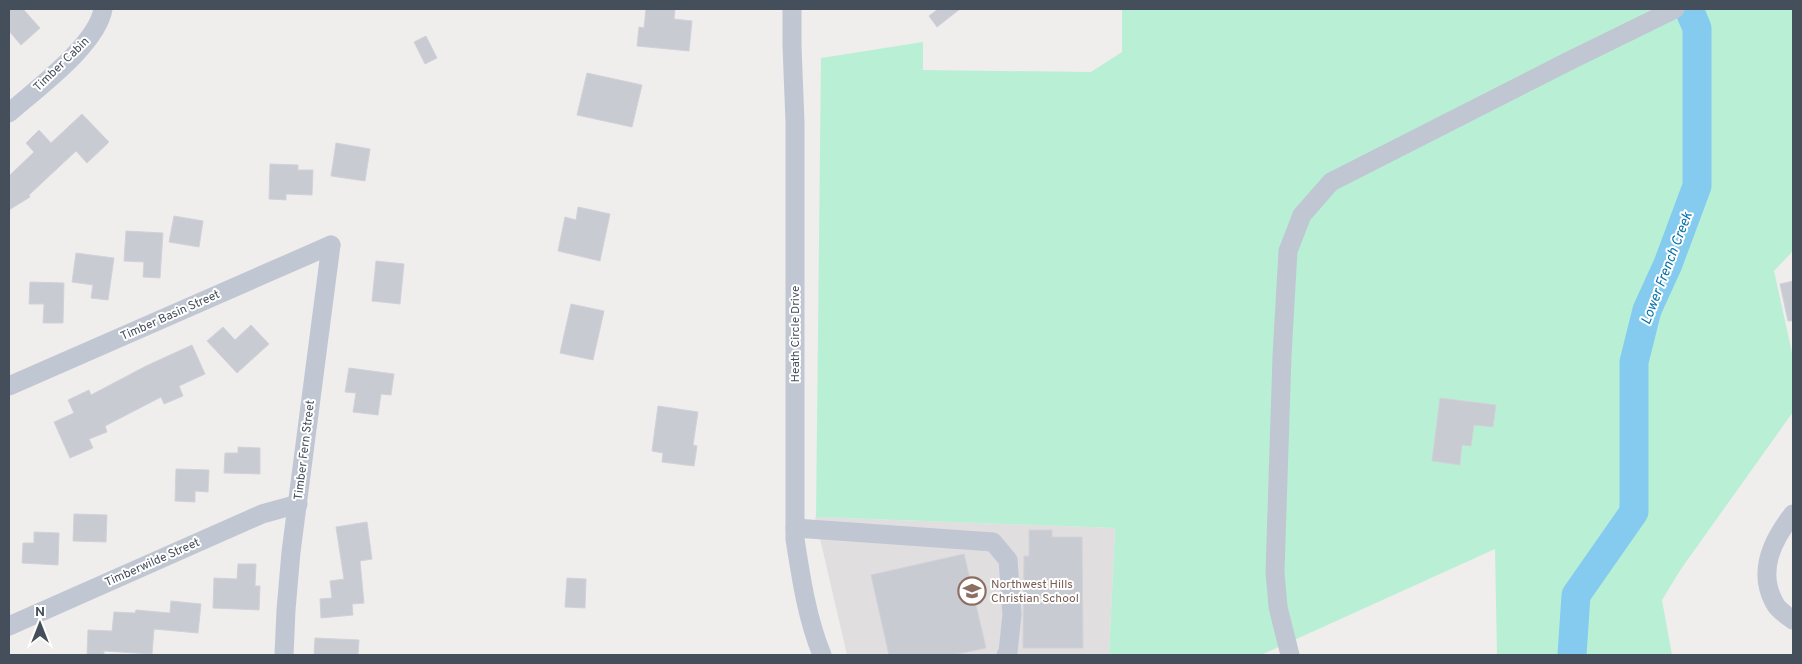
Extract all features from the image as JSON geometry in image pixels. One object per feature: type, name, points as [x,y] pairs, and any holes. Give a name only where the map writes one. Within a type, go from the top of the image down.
[{"type":"street","name":"Timber Cabin","points":[[9,113],[89,39],[103,9]]},
{"type":"street","name":"Heath Circle Drive","points":[[792,9],[795,122],[795,528],[802,585],[814,636],[822,655]]},
{"type":"street","points":[[1290,655],[1278,607],[1275,562],[1282,356],[1288,251],[1302,215],[1331,182],[1675,9]]},
{"type":"street","name":"Timber Basin Street","points":[[9,386],[331,245]]},
{"type":"street","name":"Timber Fern Street","points":[[284,655],[286,610],[298,504],[331,245]]},
{"type":"street","name":"Timberwilde Street","points":[[9,626],[262,514],[298,504]]},
{"type":"street","points":[[1793,514],[1775,539],[1767,563],[1768,582],[1774,603],[1793,620]]},
{"type":"street","points":[[795,528],[993,542],[1008,560],[1012,614],[1008,652],[1006,655]]},
{"type":"shaded area","name":"Northwest Hills Christian School","points":[[815,517],[1115,528],[1109,655],[847,655]]},
{"type":"green space","points":[[1122,9],[1793,9],[1793,251],[1774,271],[1793,357],[1793,412],[1681,569],[1662,600],[1672,655],[1497,655],[1495,549],[1261,655],[1109,655],[1115,528],[816,517],[821,58],[923,42],[923,70],[1091,72],[1122,52]]},
{"type":"building","points":[[9,9],[23,9],[40,28],[21,45],[9,31]]},
{"type":"building","points":[[646,9],[675,9],[674,19],[692,21],[689,51],[637,46],[639,27],[644,28]]},
{"type":"building","points":[[938,9],[960,9],[937,27],[929,16]]},
{"type":"building","points":[[426,36],[437,58],[425,64],[414,42]]},
{"type":"building","points":[[587,73],[642,85],[632,127],[577,115]]},
{"type":"building","points":[[82,114],[109,142],[87,163],[76,151],[29,195],[30,197],[9,210],[9,176],[34,152],[26,143],[39,130],[51,143]]},
{"type":"building","points":[[336,143],[370,149],[365,181],[331,176]]},
{"type":"building","points":[[270,164],[298,165],[298,170],[313,170],[312,195],[286,194],[286,200],[269,199]]},
{"type":"building","points":[[578,207],[610,214],[600,261],[558,251],[565,217],[576,220]]},
{"type":"building","points":[[174,216],[203,221],[199,247],[169,242]]},
{"type":"building","points":[[126,231],[163,233],[160,278],[143,277],[144,262],[124,261]]},
{"type":"building","points":[[76,253],[114,258],[108,300],[91,298],[93,285],[72,282]]},
{"type":"building","points":[[376,261],[404,264],[400,304],[372,301]]},
{"type":"building","points":[[1793,281],[1793,321],[1788,321],[1780,284]]},
{"type":"building","points":[[30,282],[64,283],[63,323],[43,323],[44,304],[29,304]]},
{"type":"building","points":[[571,304],[604,311],[593,360],[560,353]]},
{"type":"building","points":[[251,325],[269,344],[237,373],[207,341],[223,327],[235,340]]},
{"type":"building","points":[[192,345],[205,374],[179,386],[183,396],[164,404],[161,397],[105,426],[107,432],[89,439],[93,448],[70,458],[54,422],[74,413],[68,400],[89,390],[91,395],[146,366]]},
{"type":"building","points":[[349,368],[394,374],[391,395],[381,394],[378,415],[353,412],[356,393],[345,392]]},
{"type":"building","points":[[1440,398],[1496,405],[1493,427],[1474,425],[1471,446],[1462,445],[1460,465],[1432,461]]},
{"type":"building","points":[[658,406],[698,412],[693,445],[697,446],[694,466],[662,462],[663,453],[652,451]]},
{"type":"building","points":[[238,447],[260,448],[260,474],[224,473],[225,453],[238,453]]},
{"type":"building","points":[[176,469],[209,470],[208,492],[195,491],[195,502],[175,501]]},
{"type":"building","points":[[74,514],[107,515],[106,542],[73,541]]},
{"type":"building","points":[[367,522],[372,559],[360,561],[364,603],[352,604],[353,615],[321,618],[320,599],[332,598],[330,581],[344,579],[336,527]]},
{"type":"building","points":[[1029,530],[1052,530],[1052,537],[1082,537],[1083,648],[1023,648],[1024,556],[1029,556]]},
{"type":"building","points":[[34,532],[59,533],[58,565],[22,563],[23,543],[34,543]]},
{"type":"building","points":[[964,554],[986,648],[953,655],[889,655],[871,575]]},
{"type":"building","points":[[238,564],[256,564],[255,586],[260,586],[259,610],[213,608],[214,578],[237,579]]},
{"type":"building","points":[[567,578],[586,579],[585,608],[565,607]]},
{"type":"building","points":[[171,601],[201,604],[198,633],[154,629],[152,654],[104,651],[104,655],[87,655],[88,630],[112,631],[114,612],[135,613],[136,610],[170,613]]},
{"type":"building","points":[[315,638],[359,640],[358,655],[314,655]]},
{"type":"waterway","name":"Lower French Creek","points":[[1572,655],[1576,595],[1634,512],[1634,362],[1647,310],[1668,264],[1697,186],[1697,28],[1691,14]]},
{"type":"place","name":"Northwest Hills Christian School","points":[[972,591]]}]
